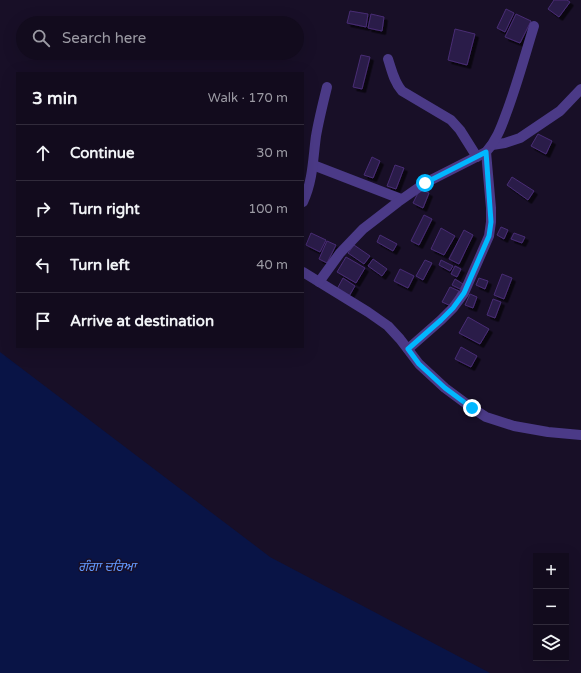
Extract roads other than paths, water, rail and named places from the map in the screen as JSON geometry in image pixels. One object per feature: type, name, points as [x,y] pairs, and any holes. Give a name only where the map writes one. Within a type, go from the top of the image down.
[{"type":"street","points":[[408,349],[453,308],[464,293],[489,236],[491,222],[485,151],[500,130],[512,100],[534,26]]},
{"type":"street","points":[[388,59],[397,85],[402,91],[451,120],[460,130],[485,151]]},
{"type":"street","points":[[304,199],[309,186],[316,135],[327,87]]},
{"type":"street","points":[[319,282],[340,253],[363,230],[401,200],[425,183],[485,151],[520,138],[560,111],[581,89]]},
{"type":"street","points":[[313,165],[401,200]]},
{"type":"street","points":[[304,273],[388,326],[419,364],[445,388],[486,417],[514,426],[548,432],[581,435]]},
{"type":"water","name":"ਗੰਗਾ ਦਰਿਆ","points":[[0,352],[270,557],[490,673],[0,673]]}]
